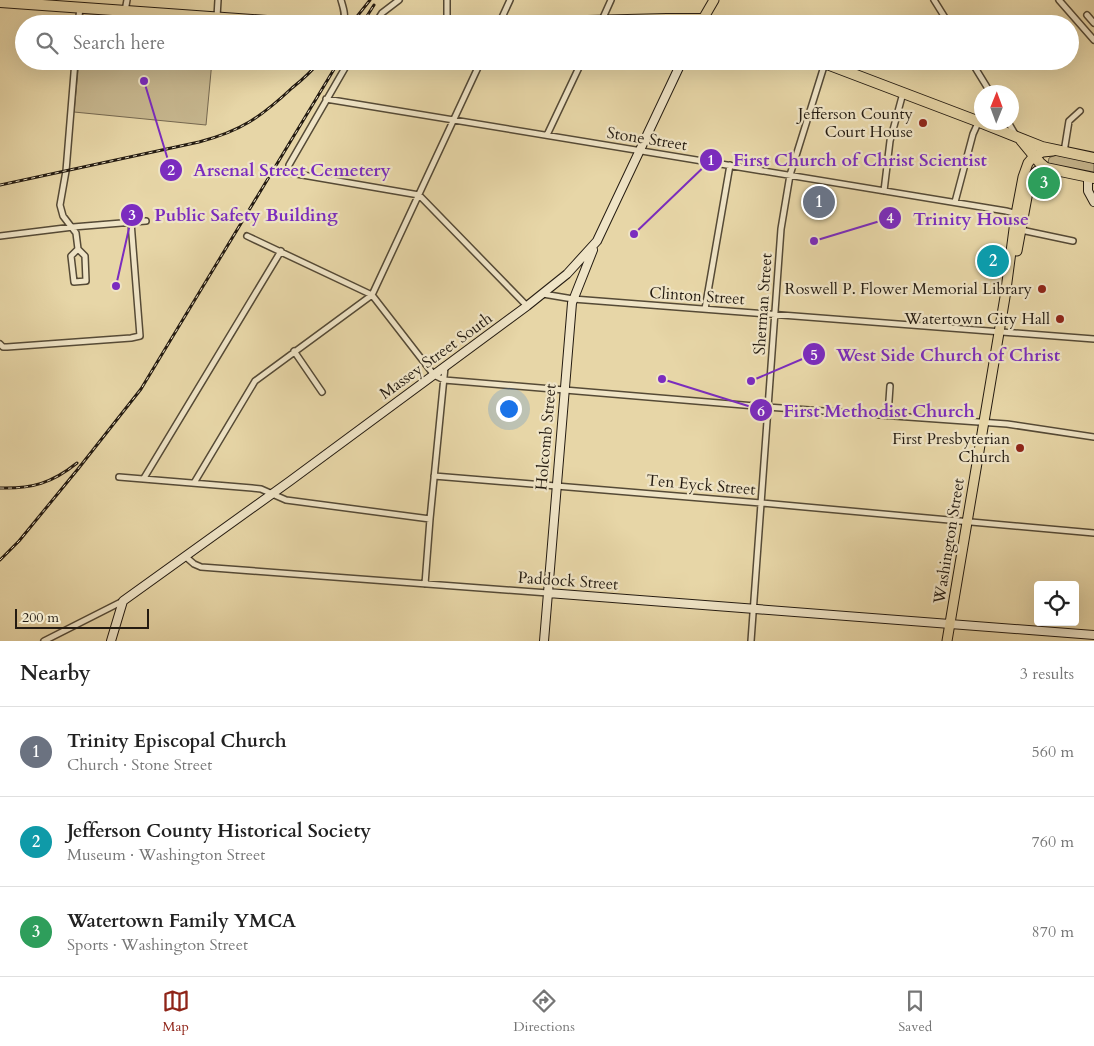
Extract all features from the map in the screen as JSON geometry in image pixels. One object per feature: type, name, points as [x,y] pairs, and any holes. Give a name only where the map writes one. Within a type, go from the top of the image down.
[{"type":"highway","points":[[0,2],[167,15]]},
{"type":"highway","points":[[843,70],[903,93],[974,116]]},
{"type":"highway","points":[[1004,130],[1036,145],[1060,152],[1094,158]]},
{"type":"highway","points":[[1017,136],[1037,163],[1050,170],[1091,178]]},
{"type":"highway","points":[[1050,170],[1044,164],[1044,158],[1050,152],[1060,152]]},
{"type":"main road","points":[[705,15],[714,0]]},
{"type":"main road","name":"Massey Street South","points":[[123,601],[273,494],[527,306],[567,274],[597,241],[678,70]]},
{"type":"main road","points":[[1037,163],[1043,152],[1060,152]]},
{"type":"main road","name":"Washington Street","points":[[948,641],[983,422],[1020,215],[1026,167],[1037,163]]},
{"type":"main road","name":"Washington Street","points":[[1005,297],[1012,278],[1021,230],[1020,215],[1037,163]]},
{"type":"main road","points":[[1091,178],[1088,191],[1094,202]]},
{"type":"main road","name":"Holcomb Street","points":[[544,641],[573,299],[597,241]]},
{"type":"main road","name":"Paddock Street","points":[[548,593],[1094,635]]},
{"type":"main road","points":[[112,641],[123,601]]},
{"type":"street","points":[[125,11],[127,0]]},
{"type":"street","points":[[218,0],[220,15]]},
{"type":"street","points":[[341,0],[344,15]]},
{"type":"street","points":[[381,15],[399,0]]},
{"type":"street","points":[[447,0],[447,15]]},
{"type":"street","points":[[503,15],[510,0]]},
{"type":"street","points":[[604,15],[611,0]]},
{"type":"street","points":[[934,0],[943,15]]},
{"type":"street","points":[[1060,0],[1073,15]]},
{"type":"street","points":[[79,15],[80,8]]},
{"type":"street","points":[[1087,15],[1094,23]]},
{"type":"street","points":[[1079,22],[1094,40]]},
{"type":"street","points":[[74,70],[66,171],[60,205],[63,216],[76,233],[78,249],[85,256],[86,281],[74,282],[71,256],[78,249]]},
{"type":"street","points":[[344,70],[289,166],[291,173],[419,195],[527,306]]},
{"type":"street","points":[[194,483],[255,381],[372,295],[477,70]]},
{"type":"street","points":[[547,135],[578,70]]},
{"type":"street","name":"Sherman Street","points":[[751,641],[781,229],[790,175],[820,70]]},
{"type":"street","points":[[977,70],[986,85]]},
{"type":"street","points":[[884,191],[890,141],[903,93]]},
{"type":"street","name":"Stone Street","points":[[326,99],[955,202],[1020,215]]},
{"type":"street","points":[[1060,152],[1069,121],[1080,111]]},
{"type":"street","points":[[955,202],[976,130]]},
{"type":"street","points":[[1013,130],[1017,136]]},
{"type":"street","points":[[705,309],[730,165]]},
{"type":"street","points":[[0,236],[146,221]]},
{"type":"street","points":[[0,344],[3,347],[17,347],[140,336],[131,222]]},
{"type":"street","points":[[1021,230],[1073,241]]},
{"type":"street","points":[[247,236],[372,295],[434,375],[444,380],[768,407],[1007,424],[1094,437]]},
{"type":"street","points":[[144,478],[281,251]]},
{"type":"street","name":"Clinton Street","points":[[543,294],[573,299],[1094,339]]},
{"type":"street","points":[[294,352],[322,392]]},
{"type":"street","points":[[425,584],[445,367]]},
{"type":"street","points":[[888,415],[890,386]]},
{"type":"street","name":"Ten Eyck Street","points":[[434,476],[1094,533]]},
{"type":"street","points":[[120,477],[262,489],[286,500],[430,518]]},
{"type":"street","name":"Paddock Street","points":[[186,557],[201,567],[548,593]]},
{"type":"street","points":[[44,641],[123,601]]},
{"type":"shaded area","points":[[83,13],[106,15],[83,15]]},
{"type":"shaded area","points":[[78,70],[211,70],[206,125],[74,112]]},
{"type":"shaded area","points":[[1055,155],[1094,162],[1094,174],[1051,165],[1048,163],[1049,158]]},
{"type":"railway","points":[[358,15],[370,0]]},
{"type":"railway","points":[[368,15],[374,5]]},
{"type":"railway","points":[[0,185],[214,138],[250,122],[312,70]]},
{"type":"railway","points":[[0,560],[19,541],[141,389],[334,70]]},
{"type":"railway","points":[[0,488],[32,486],[50,480],[77,463]]},
{"type":"place","name":"Arsenal Street Cemetery","points":[[144,81]]},
{"type":"place","name":"Jefferson County Court House","points":[[923,123]]},
{"type":"place","name":"Watertown Family YMCA","points":[[1044,183]]},
{"type":"place","name":"Trinity Episcopal Church","points":[[819,202]]},
{"type":"place","name":"First Church of Christ Scientist","points":[[634,234]]},
{"type":"place","name":"Trinity House","points":[[814,241]]},
{"type":"place","name":"Jefferson County Historical Society","points":[[993,261]]},
{"type":"place","name":"Public Safety Building","points":[[116,286]]},
{"type":"place","name":"Roswell P. Flower Memorial Library","points":[[1042,289]]},
{"type":"place","name":"Watertown City Hall","points":[[1060,319]]},
{"type":"place","name":"First Methodist Church","points":[[662,379]]},
{"type":"place","name":"West Side Church of Christ","points":[[751,381]]},
{"type":"place","name":"First Presbyterian Church","points":[[1020,448]]}]
